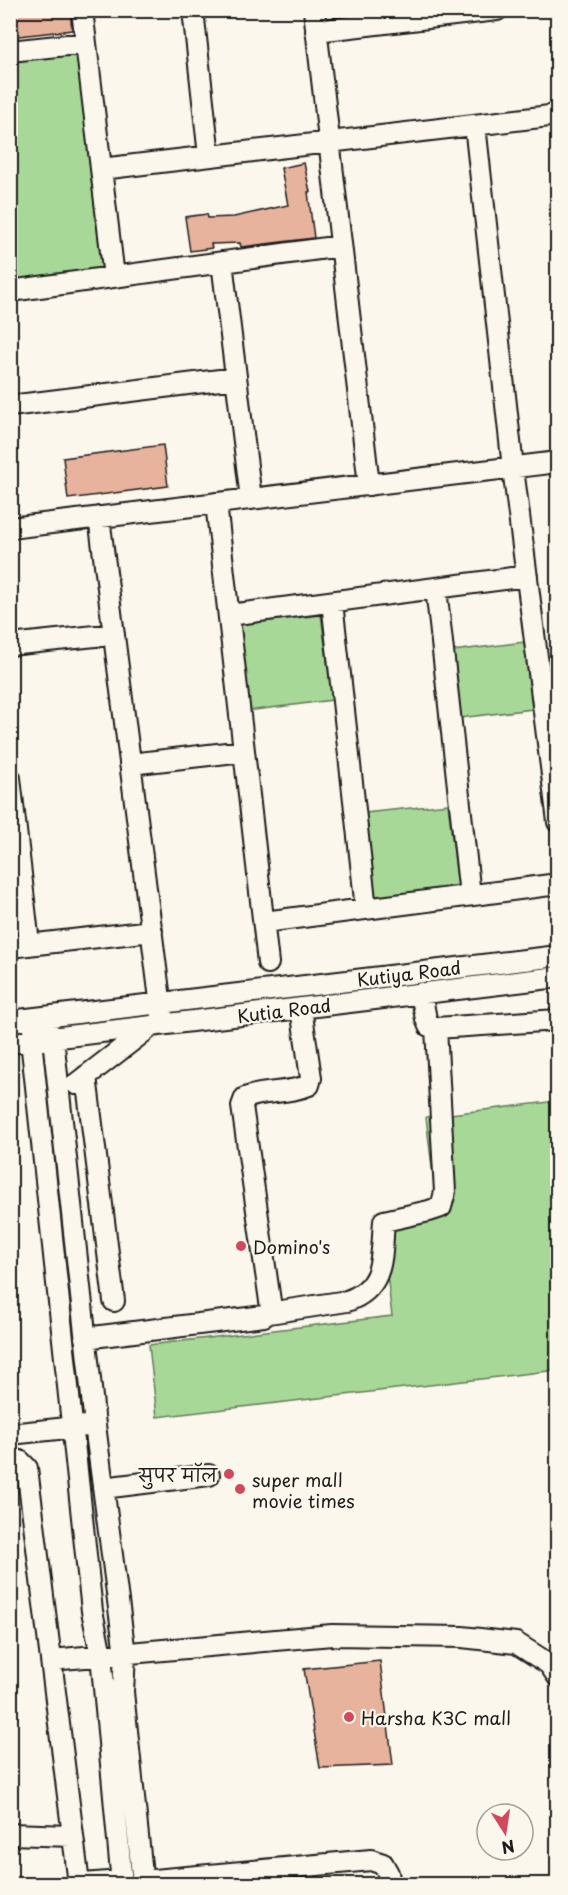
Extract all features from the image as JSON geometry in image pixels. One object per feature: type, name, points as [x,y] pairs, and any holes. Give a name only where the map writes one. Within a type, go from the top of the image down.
[{"type":"street","points":[[82,10],[114,277]]},
{"type":"street","points":[[193,10],[209,156]]},
{"type":"street","points":[[314,10],[369,485]]},
{"type":"street","points":[[316,31],[497,10]]},
{"type":"street","points":[[10,51],[86,42]]},
{"type":"street","points":[[101,169],[558,116]]},
{"type":"street","points":[[475,125],[513,468],[527,576],[551,715],[558,822]]},
{"type":"street","points":[[10,291],[341,246]]},
{"type":"street","points":[[222,262],[251,499]]},
{"type":"street","points":[[10,406],[236,378]]},
{"type":"street","points":[[10,528],[558,462]]},
{"type":"street","points":[[216,503],[268,963]]},
{"type":"street","points":[[59,1096],[157,1025],[161,1003],[99,517]]},
{"type":"street","points":[[229,615],[527,576]]},
{"type":"street","points":[[436,588],[470,895]]},
{"type":"street","points":[[332,602],[366,909]]},
{"type":"street","points":[[10,645],[114,634]]},
{"type":"street","points":[[130,764],[244,751]]},
{"type":"street","points":[[10,777],[20,946],[152,931]]},
{"type":"street","points":[[264,922],[558,884]]},
{"type":"street","name":"Kutiya Road","points":[[10,1021],[558,956]]},
{"type":"street","name":"Kutia Road","points":[[10,1043],[558,977]]},
{"type":"street","points":[[421,993],[426,1019],[429,1026],[436,1028],[558,1020]]},
{"type":"street","points":[[269,1313],[271,1308],[242,1106],[245,1098],[253,1095],[309,1086],[311,1078],[301,1008]]},
{"type":"street","points":[[39,1018],[53,1038],[95,1425],[125,1654],[123,1692],[143,1883],[371,1860],[382,1864],[388,1873],[390,1884]]},
{"type":"street","points":[[39,1018],[31,1040],[92,1611],[100,1655],[121,1883],[83,1884]]},
{"type":"street","points":[[85,1338],[264,1316],[269,1313],[355,1298],[376,1279],[380,1267],[384,1221],[441,1207],[445,1192],[436,1028]]},
{"type":"street","points":[[86,1076],[114,1301]]},
{"type":"street","points":[[49,1209],[71,1207]]},
{"type":"street","points":[[10,1434],[95,1425]]},
{"type":"street","points":[[10,1459],[20,1461],[27,1468],[79,1884]]},
{"type":"street","points":[[103,1488],[210,1475]]},
{"type":"street","points":[[51,1660],[332,1635],[462,1637],[516,1643],[549,1664],[558,1677]]},
{"type":"street","points":[[10,1834],[72,1836]]},
{"type":"green space","points":[[77,53],[102,270],[11,280],[10,60]]},
{"type":"green space","points":[[321,615],[332,700],[247,711],[237,625]]},
{"type":"green space","points":[[524,642],[532,709],[460,718],[453,651]]},
{"type":"green space","points":[[448,804],[458,887],[375,897],[365,813]]},
{"type":"green space","points":[[557,1101],[557,1370],[157,1417],[149,1345],[392,1316],[380,1217],[437,1210],[426,1117]]},
{"type":"building","points":[[10,10],[70,10],[72,30],[10,37]]},
{"type":"building","points":[[304,163],[310,192],[308,192],[314,238],[241,247],[240,243],[211,244],[212,248],[190,251],[185,217],[207,214],[208,218],[234,217],[288,205],[281,168]]},
{"type":"building","points":[[163,445],[168,486],[68,499],[63,458]]},
{"type":"building","name":"Harsha K3C mall","points":[[380,1661],[393,1765],[320,1768],[304,1669]]},
{"type":"place","name":"Domino's","points":[[241,1246]]},
{"type":"place","name":"सुपर मॉल","points":[[229,1474]]},
{"type":"place","name":"super mall movie times","points":[[240,1489]]},
{"type":"place","name":"Harsha K3C mall","points":[[349,1717]]}]
